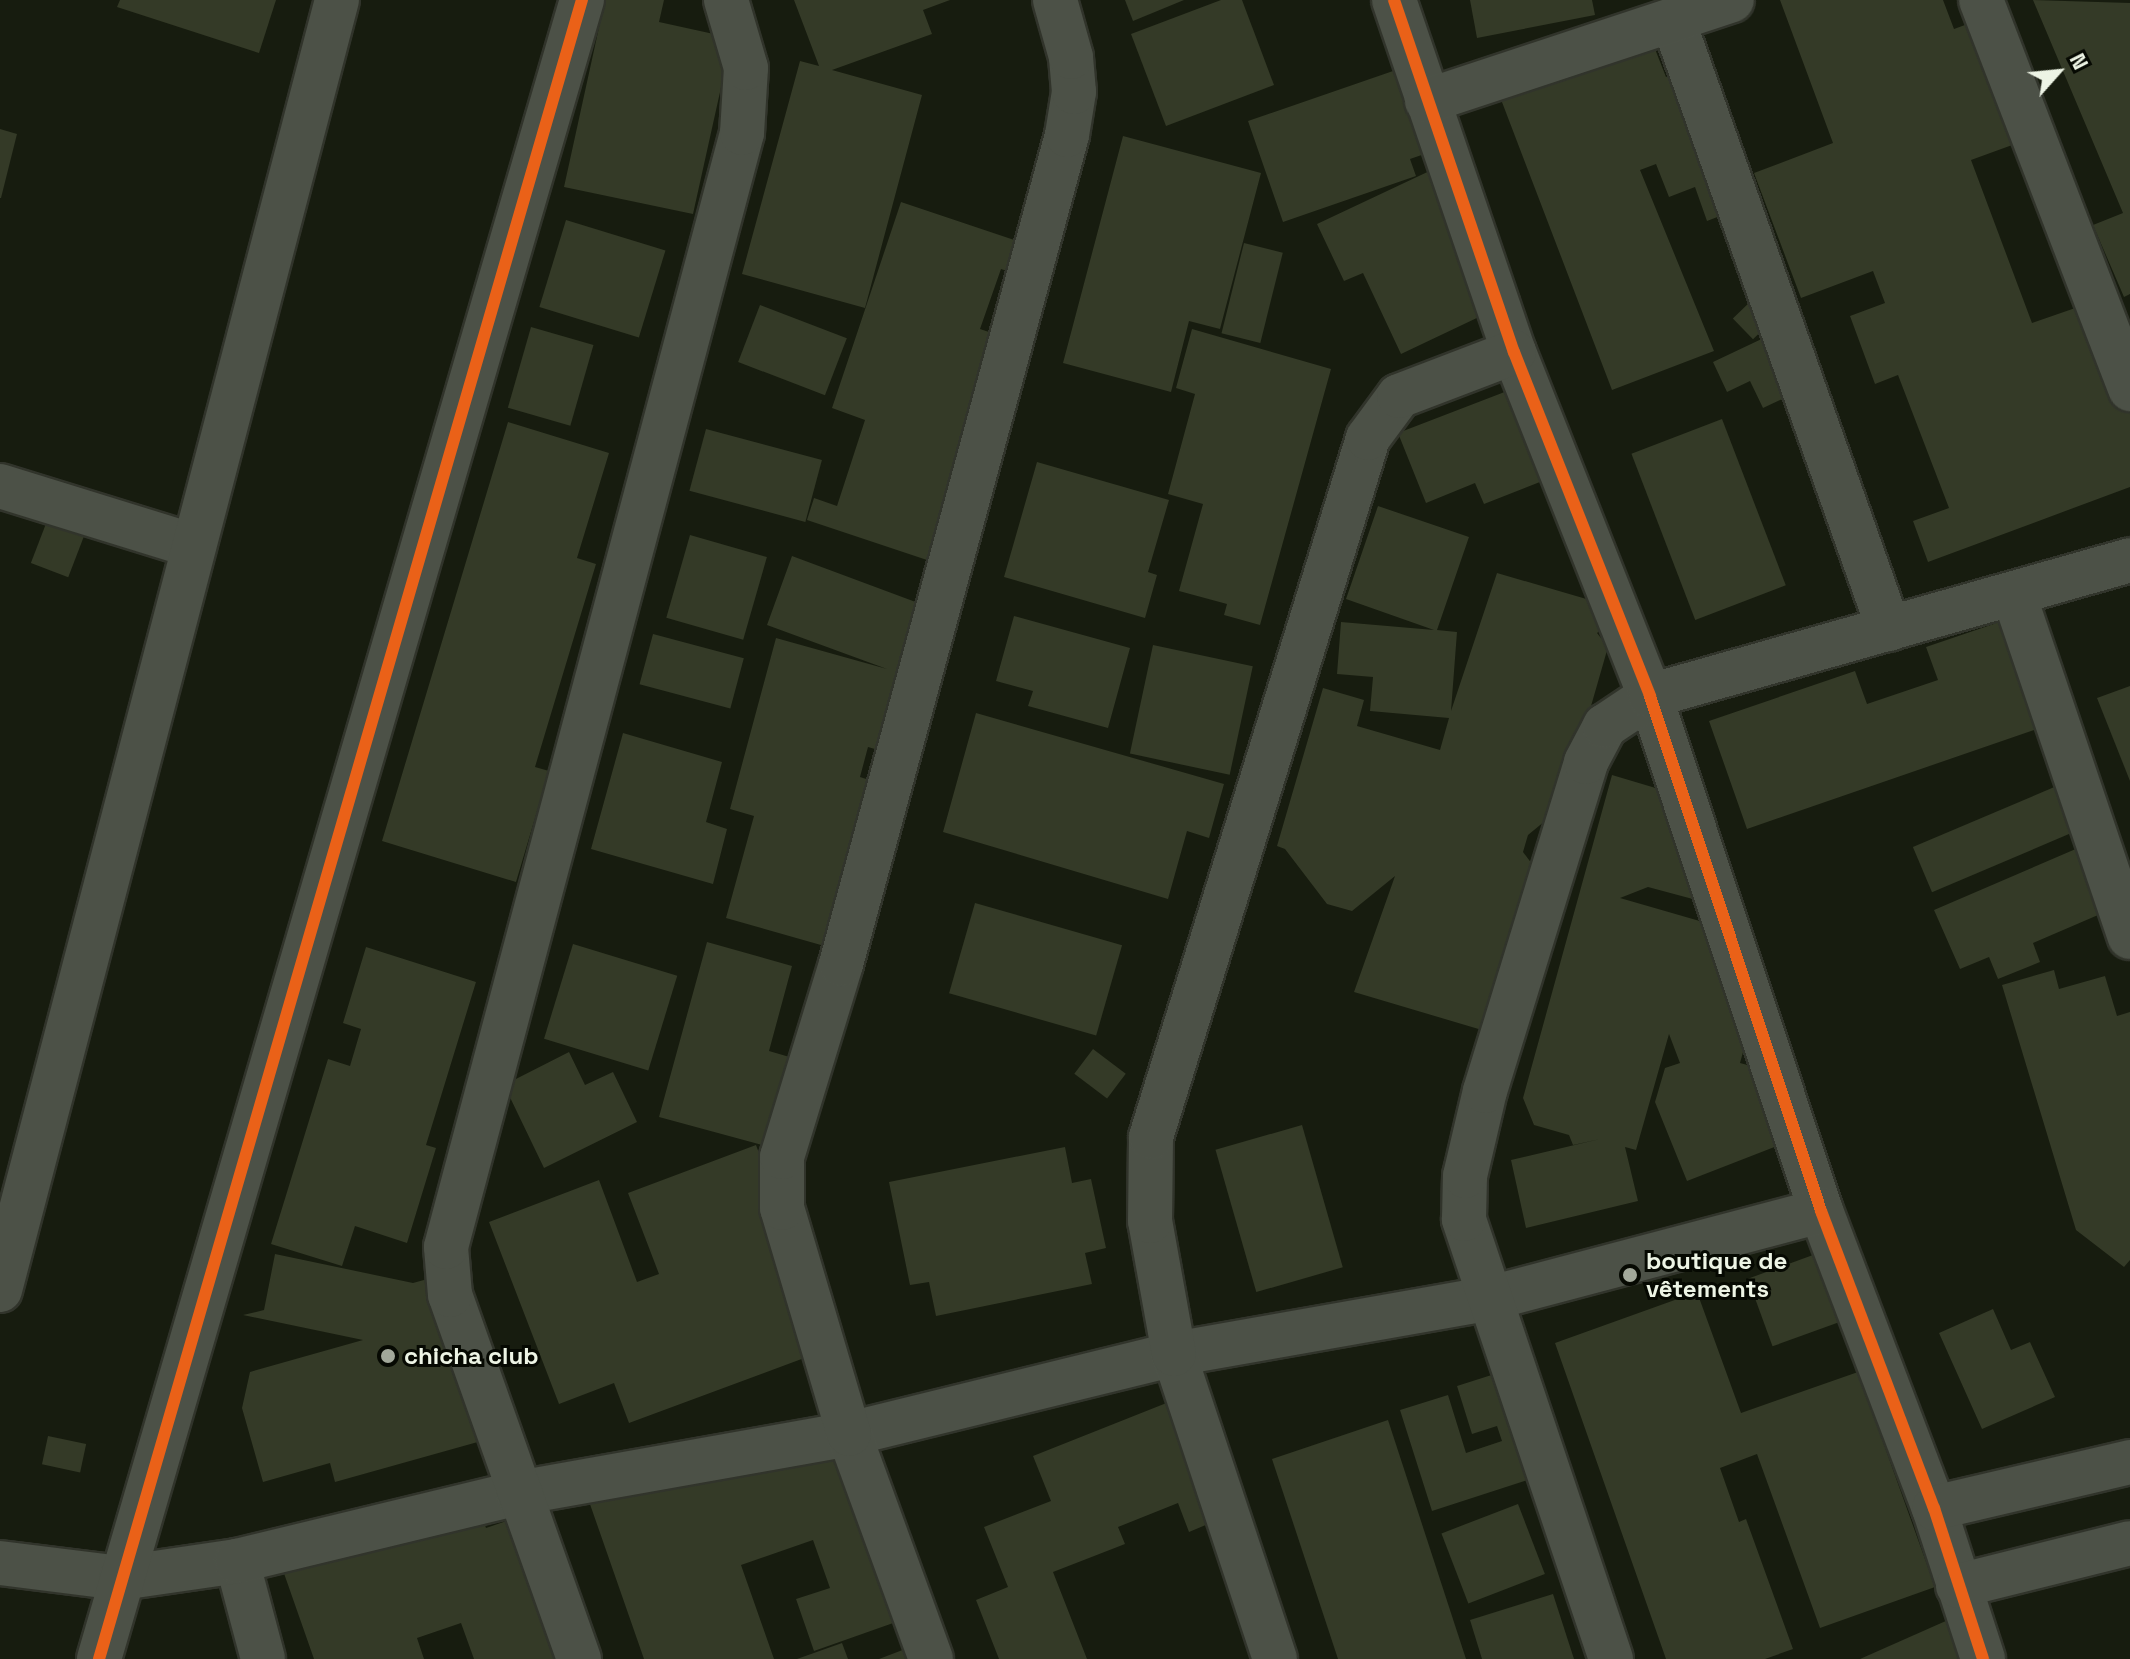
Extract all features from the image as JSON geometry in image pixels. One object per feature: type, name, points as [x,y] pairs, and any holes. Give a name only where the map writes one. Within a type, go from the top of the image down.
[{"type":"street","points":[[0,1290],[337,0]]},
{"type":"street","points":[[99,1659],[582,0]]},
{"type":"street","points":[[579,1659],[450,1295],[446,1247],[742,133],[746,68],[726,0]]},
{"type":"street","points":[[931,1659],[849,1434],[782,1208],[782,1157],[841,964],[1067,135],[1074,92],[1071,57],[1055,0]]},
{"type":"street","points":[[1394,0],[1514,352],[1650,696],[1821,1211],[1934,1508],[1983,1659]]},
{"type":"street","points":[[1427,101],[1674,23],[1732,0]]},
{"type":"street","points":[[1981,0],[2130,389]]},
{"type":"street","points":[[1674,23],[1889,629]]},
{"type":"street","points":[[1275,1659],[1174,1354],[1150,1221],[1151,1137],[1368,438],[1399,396],[1514,352]]},
{"type":"street","points":[[0,486],[194,546]]},
{"type":"street","points":[[1611,1659],[1464,1219],[1465,1176],[1485,1091],[1586,762],[1605,726],[1650,696],[2130,560]]},
{"type":"street","points":[[2014,595],[2130,937]]},
{"type":"street","points":[[0,1563],[121,1578],[237,1561],[518,1493],[849,1434],[1174,1354],[1491,1298],[1821,1211]]},
{"type":"street","points":[[1934,1508],[2130,1462]]},
{"type":"street","points":[[1958,1586],[2130,1543]]},
{"type":"street","points":[[237,1561],[263,1659]]},
{"type":"building","points":[[120,0],[276,0],[259,53],[117,7]]},
{"type":"building","points":[[605,0],[664,0],[659,22],[732,38],[693,214],[564,187]]},
{"type":"building","points":[[794,0],[950,0],[923,10],[932,34],[832,70],[922,95],[865,308],[742,274],[800,61],[819,66]]},
{"type":"building","points":[[1125,0],[1184,0],[1133,21]]},
{"type":"building","points":[[1221,0],[1242,0],[1274,85],[1166,126],[1131,34]]},
{"type":"building","points":[[1470,0],[1592,0],[1595,15],[1477,38]]},
{"type":"building","points":[[1780,0],[1943,0],[1954,29],[1984,18],[2026,140],[1971,160],[2032,323],[2081,306],[2130,360],[2130,487],[1928,562],[1913,521],[1949,508],[1898,375],[1875,384],[1850,316],[1885,303],[1873,271],[1801,298],[1754,173],[1833,143]]},
{"type":"building","points":[[2033,0],[2130,3],[2130,294],[2124,297],[2093,225],[2123,213]]},
{"type":"building","points":[[1648,31],[1666,77],[1680,72],[1733,211],[1707,221],[1695,187],[1669,197],[1656,164],[1640,170],[1714,351],[1612,390],[1497,89]]},
{"type":"building","points":[[1422,61],[1451,145],[1410,159],[1416,176],[1283,222],[1248,121]]},
{"type":"building","points":[[0,129],[17,134],[1,198],[0,198]]},
{"type":"building","points":[[1123,136],[1261,173],[1220,329],[1189,321],[1171,392],[1063,363]]},
{"type":"building","points":[[1455,159],[1521,297],[1401,354],[1363,273],[1344,281],[1317,224]]},
{"type":"building","points":[[901,202],[1020,242],[1010,272],[1001,269],[980,329],[1007,338],[933,562],[807,520],[814,498],[837,506],[865,420],[832,408]]},
{"type":"building","points":[[566,220],[665,250],[639,337],[539,307]]},
{"type":"building","points":[[1244,243],[1283,253],[1260,343],[1222,333]]},
{"type":"building","points":[[1753,299],[1773,320],[1753,339],[1733,318]]},
{"type":"building","points":[[760,305],[847,338],[825,395],[738,362]]},
{"type":"building","points":[[531,327],[593,345],[570,426],[508,408]]},
{"type":"building","points":[[1192,329],[1331,369],[1260,625],[1224,615],[1227,604],[1179,591],[1203,504],[1168,494],[1195,394],[1176,388]]},
{"type":"building","points":[[1770,335],[1797,392],[1763,408],[1750,381],[1727,392],[1713,362]]},
{"type":"building","points":[[1538,379],[1573,469],[1484,504],[1475,483],[1426,503],[1398,433]]},
{"type":"building","points":[[1722,419],[1786,585],[1695,620],[1631,454]]},
{"type":"building","points":[[508,422],[609,453],[577,558],[596,564],[535,767],[549,771],[516,882],[382,841]]},
{"type":"building","points":[[706,429],[822,460],[805,522],[689,491]]},
{"type":"building","points":[[1037,462],[1169,500],[1148,572],[1157,575],[1145,618],[1004,577]]},
{"type":"building","points":[[1378,506],[1469,537],[1437,630],[1457,632],[1451,711],[1497,573],[1624,610],[1597,633],[1608,647],[1562,807],[1528,835],[1523,852],[1538,872],[1492,1033],[1354,992],[1395,876],[1352,911],[1327,904],[1285,849],[1277,846],[1323,688],[1364,700],[1357,726],[1440,750],[1449,718],[1370,711],[1373,677],[1337,674],[1341,622],[1434,630],[1346,599]]},
{"type":"building","points":[[47,521],[84,535],[68,577],[31,563]]},
{"type":"building","points":[[690,535],[767,557],[743,640],[666,618]]},
{"type":"building","points":[[792,556],[921,604],[896,672],[913,677],[892,754],[868,747],[860,777],[888,786],[842,951],[726,918],[754,816],[730,809],[776,638],[887,669],[767,625]]},
{"type":"building","points":[[2023,614],[2060,721],[1747,829],[1709,721],[1855,671],[1867,704],[1938,680],[1926,647]]},
{"type":"building","points":[[1014,616],[1130,648],[1108,728],[1028,706],[1033,691],[996,681]]},
{"type":"building","points":[[653,634],[744,658],[730,709],[640,684]]},
{"type":"building","points":[[1153,645],[1253,666],[1230,775],[1130,754]]},
{"type":"building","points":[[2130,686],[2130,781],[2097,698]]},
{"type":"building","points":[[976,713],[1224,784],[1209,838],[1187,831],[1168,899],[943,832]]},
{"type":"building","points":[[623,733],[722,762],[706,822],[727,829],[713,884],[591,849]]},
{"type":"building","points":[[2085,774],[2104,819],[1932,892],[1913,847]]},
{"type":"building","points":[[1612,775],[1669,792],[1715,905],[1648,887],[1620,898],[1717,926],[1753,1016],[1740,1063],[1766,1070],[1777,1146],[1687,1181],[1655,1102],[1665,1068],[1680,1063],[1669,1034],[1636,1150],[1625,1147],[1638,1201],[1526,1228],[1511,1160],[1600,1139],[1573,1145],[1569,1135],[1534,1125],[1523,1098]]},
{"type":"building","points":[[2092,842],[2119,906],[2033,943],[2040,962],[1998,979],[1989,957],[1960,969],[1934,910]]},
{"type":"building","points":[[975,903],[1122,945],[1096,1036],[949,993]]},
{"type":"building","points":[[707,942],[792,966],[769,1051],[793,1058],[770,1147],[659,1117]]},
{"type":"building","points":[[573,944],[677,976],[648,1071],[544,1039]]},
{"type":"building","points":[[366,947],[476,982],[426,1145],[436,1148],[407,1243],[355,1226],[342,1266],[271,1244],[328,1059],[350,1066],[361,1029],[343,1023]]},
{"type":"building","points":[[2054,970],[2059,989],[2105,976],[2117,1016],[2130,1012],[2130,1260],[2124,1267],[2076,1230],[2002,985]]},
{"type":"building","points":[[1093,1049],[1126,1074],[1107,1098],[1074,1074]]},
{"type":"building","points":[[569,1052],[585,1085],[613,1072],[637,1122],[544,1168],[504,1085]]},
{"type":"building","points":[[1302,1125],[1343,1267],[1256,1292],[1215,1150]]},
{"type":"building","points":[[756,1145],[818,1311],[807,1357],[629,1423],[614,1383],[559,1404],[489,1222],[599,1180],[637,1282],[659,1274],[628,1193]]},
{"type":"building","points":[[1065,1147],[1072,1183],[1091,1179],[1106,1248],[1085,1253],[1092,1284],[936,1316],[929,1282],[910,1285],[889,1182]]},
{"type":"building","points":[[1824,1251],[1849,1319],[1773,1346],[1748,1279]]},
{"type":"building","name":"chicha club","points":[[275,1254],[413,1283],[442,1275],[492,1438],[335,1482],[330,1463],[263,1482],[242,1408],[250,1372],[363,1340],[243,1315],[264,1310]]},
{"type":"building","points":[[1697,1292],[1741,1413],[1858,1372],[1935,1587],[1820,1628],[1757,1454],[1720,1468],[1739,1522],[1746,1519],[1793,1649],[1765,1659],[1666,1659],[1555,1343]]},
{"type":"building","points":[[1993,1309],[2011,1350],[2030,1342],[2055,1397],[1982,1429],[1939,1333]]},
{"type":"building","points":[[1501,1372],[1534,1478],[1432,1511],[1400,1410],[1448,1395],[1466,1453],[1502,1441],[1497,1426],[1472,1434],[1457,1386]]},
{"type":"building","points":[[1174,1400],[1220,1519],[1189,1532],[1178,1503],[1118,1527],[1125,1544],[1053,1572],[1087,1659],[999,1659],[976,1600],[1008,1587],[984,1527],[1051,1501],[1033,1456]]},
{"type":"building","points":[[1388,1420],[1466,1659],[1338,1659],[1272,1459]]},
{"type":"building","points":[[846,1429],[913,1616],[814,1651],[796,1599],[830,1588],[813,1540],[741,1565],[774,1659],[644,1659],[584,1487]]},
{"type":"building","points":[[48,1436],[86,1444],[80,1472],[42,1464]]},
{"type":"building","points":[[474,1493],[486,1528],[524,1515],[575,1659],[474,1659],[461,1623],[417,1638],[424,1659],[314,1659],[280,1562]]},
{"type":"building","points":[[1518,1504],[1545,1574],[1468,1603],[1441,1533]]},
{"type":"building","points":[[1553,1594],[1574,1659],[1482,1659],[1470,1620]]},
{"type":"building","points":[[1948,1620],[1965,1659],[1860,1659]]},
{"type":"building","points":[[842,1643],[848,1659],[797,1659]]},
{"type":"building","points":[[913,1646],[918,1659],[879,1659]]},
{"type":"cycle path","points":[[99,1659],[582,0]]},
{"type":"cycle path","points":[[1394,0],[1514,352],[1650,696],[1821,1211],[1934,1508],[1983,1659]]},
{"type":"place","name":"boutique de vêtements","points":[[1630,1275]]},
{"type":"place","name":"chicha club","points":[[388,1356]]}]
